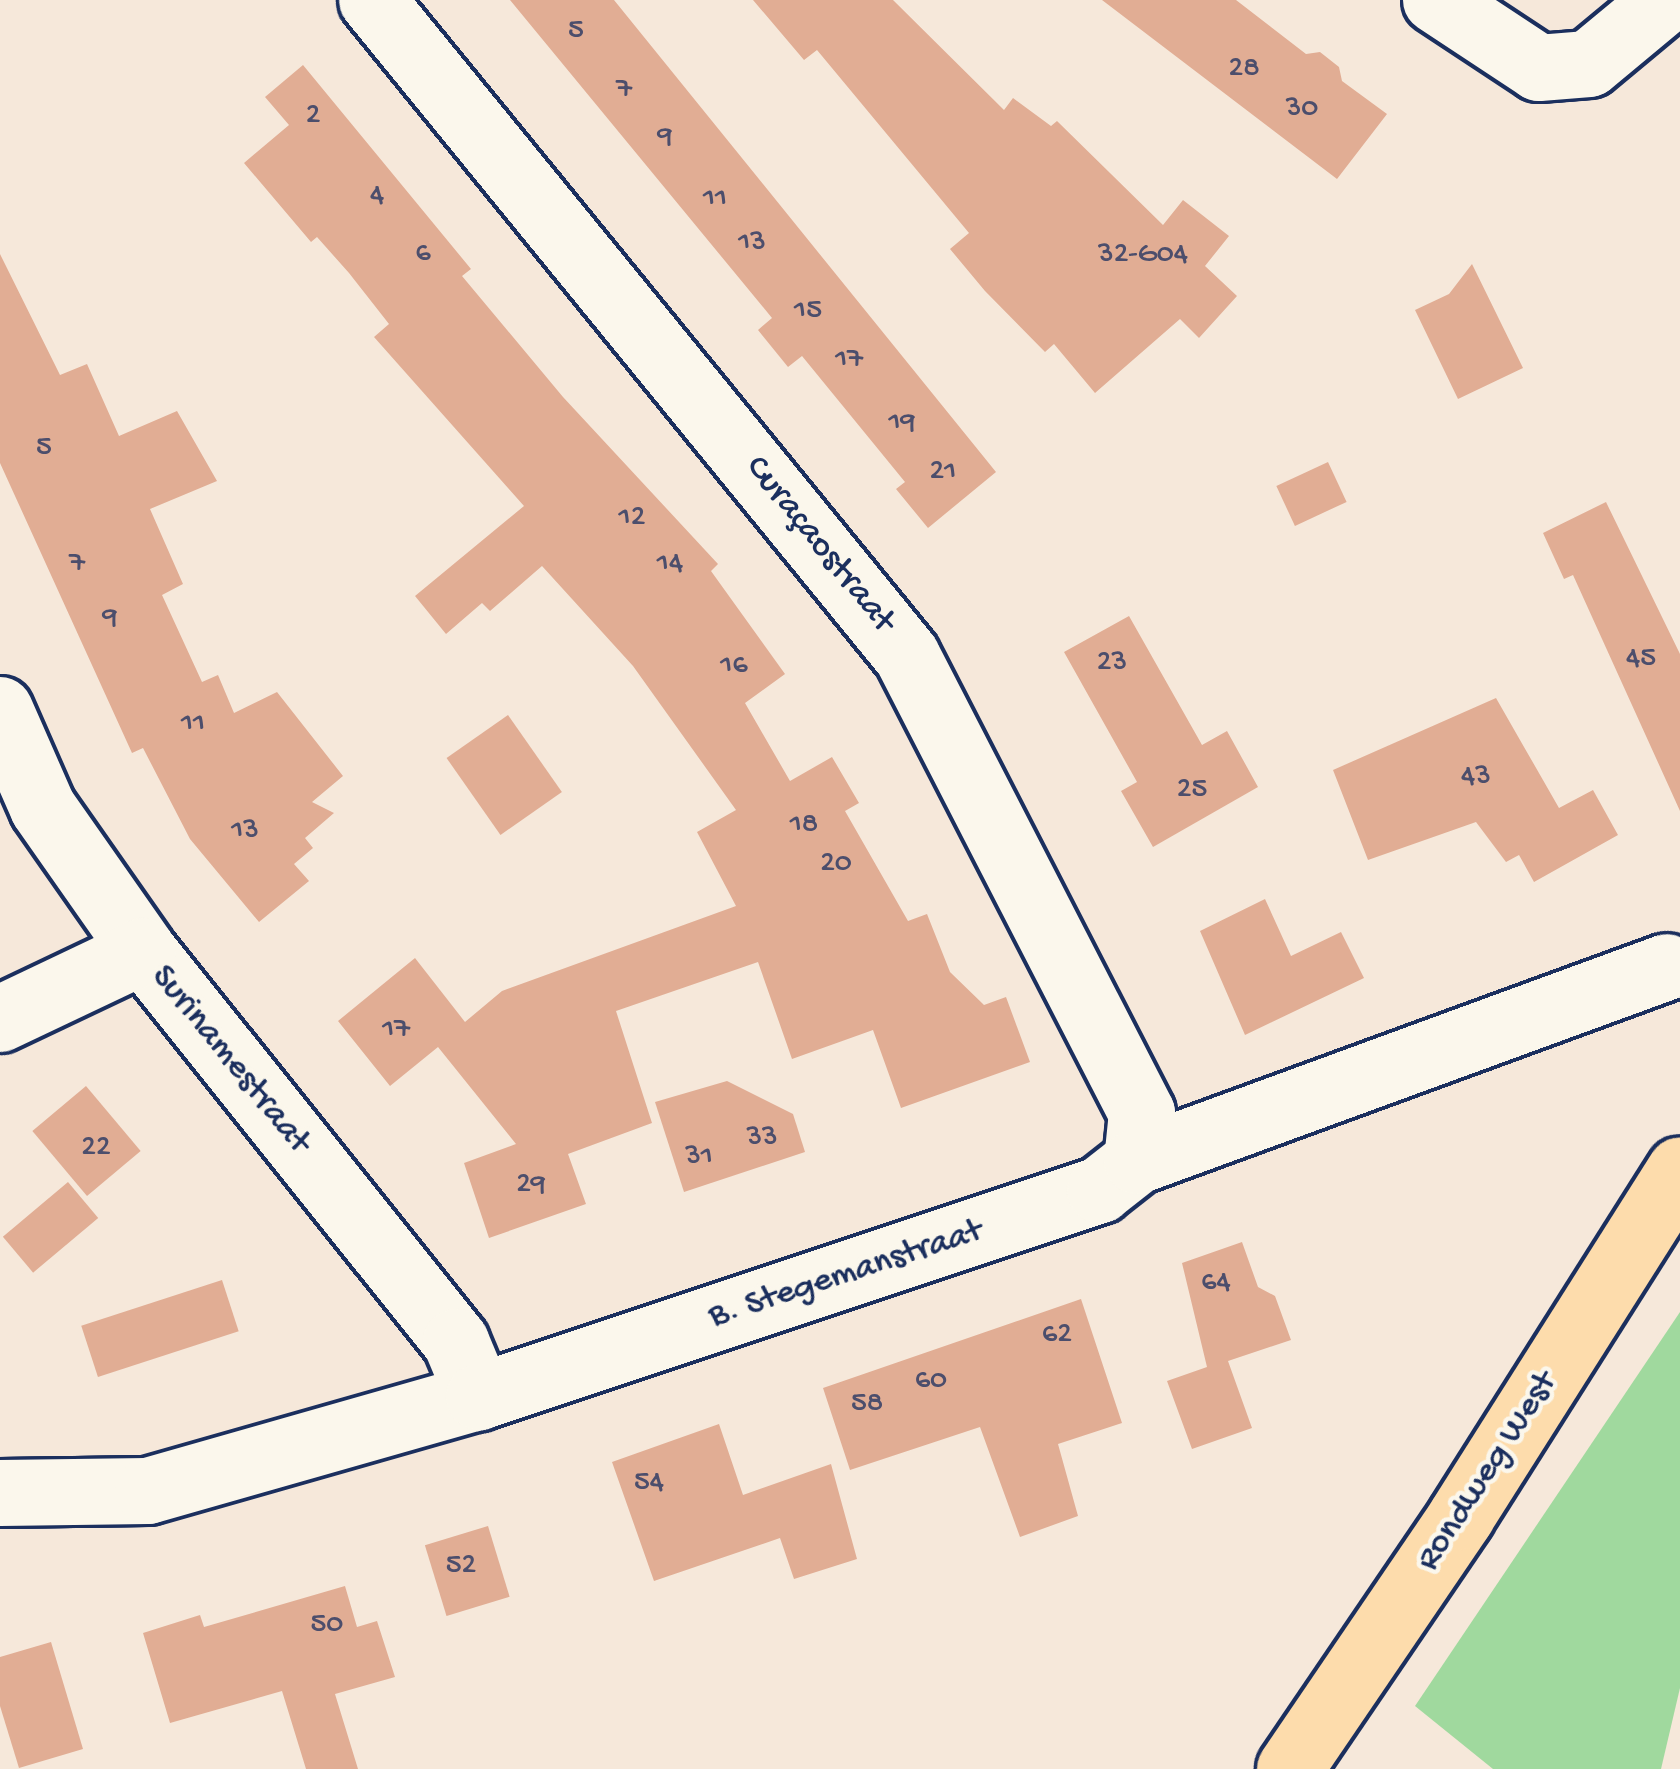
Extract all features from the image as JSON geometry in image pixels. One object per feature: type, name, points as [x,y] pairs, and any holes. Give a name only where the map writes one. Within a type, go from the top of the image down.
[{"type":"main road","name":"Rondweg West","points":[[1303,1765],[1680,1170]]},
{"type":"street","name":"Curaçaostraat","points":[[371,0],[907,656],[1142,1113],[1137,1161]]},
{"type":"street","points":[[1436,0],[1539,68],[1589,64],[1666,0]]},
{"type":"street","name":"Surinamestraat","points":[[0,710],[43,808],[143,951],[456,1342],[479,1397]]},
{"type":"street","points":[[0,1019],[143,951]]},
{"type":"street","name":"B. Stegemanstraat","points":[[0,1493],[148,1491],[479,1397],[1100,1190],[1137,1161],[1667,968]]},
{"type":"green space","points":[[1680,1312],[1680,1688],[1661,1769],[1493,1769],[1415,1706]]},
{"type":"building","points":[[510,0],[614,0],[996,472],[928,528],[896,489],[905,482],[802,356],[788,367],[758,330],[772,318]]},
{"type":"building","points":[[753,0],[893,0],[1004,110],[1013,98],[1051,126],[1057,121],[1163,225],[1183,200],[1229,236],[1205,266],[1237,296],[1199,338],[1180,319],[1095,393],[1054,344],[1045,352],[985,291],[950,249],[969,233],[817,50],[804,60]]},
{"type":"building","points":[[1102,0],[1236,0],[1306,54],[1320,52],[1339,67],[1342,81],[1387,114],[1337,179]]},
{"type":"building","points":[[303,65],[471,269],[462,276],[563,397],[718,564],[711,571],[785,674],[745,703],[790,781],[832,757],[859,803],[845,811],[908,921],[927,914],[950,972],[984,1005],[1006,997],[1030,1062],[901,1108],[873,1030],[792,1059],[758,962],[616,1011],[652,1123],[568,1154],[586,1204],[489,1238],[464,1163],[516,1144],[438,1047],[390,1086],[338,1021],[415,958],[465,1022],[502,991],[736,906],[697,832],[736,810],[633,666],[542,566],[490,611],[482,603],[446,634],[415,596],[524,506],[374,337],[389,324],[349,273],[317,237],[311,242],[244,163],[289,125],[265,97]]},
{"type":"building","points":[[0,254],[60,375],[87,364],[119,436],[177,411],[217,481],[150,509],[183,584],[162,595],[202,682],[218,675],[234,713],[277,692],[343,776],[312,802],[334,813],[305,838],[313,848],[294,864],[309,881],[259,922],[190,839],[143,748],[132,753],[0,463]]},
{"type":"building","points":[[1472,264],[1523,368],[1458,399],[1415,310],[1449,294]]},
{"type":"building","points":[[1328,462],[1347,502],[1295,526],[1276,486]]},
{"type":"building","points":[[1606,502],[1680,654],[1680,811],[1573,575],[1564,579],[1543,533]]},
{"type":"building","points":[[1129,616],[1202,745],[1227,731],[1258,787],[1153,847],[1121,791],[1137,782],[1064,652]]},
{"type":"building","points":[[1496,698],[1559,808],[1593,790],[1618,835],[1534,882],[1519,855],[1506,862],[1476,822],[1368,860],[1333,770]]},
{"type":"building","points":[[508,715],[562,792],[500,835],[447,758]]},
{"type":"building","points":[[1265,899],[1291,956],[1341,932],[1364,978],[1245,1035],[1200,931]]},
{"type":"building","points":[[727,1081],[793,1114],[805,1152],[684,1192],[655,1102]]},
{"type":"building","points":[[86,1086],[141,1151],[87,1196],[32,1131]]},
{"type":"building","points":[[68,1182],[98,1218],[33,1273],[3,1237]]},
{"type":"building","points":[[1242,1242],[1258,1287],[1275,1296],[1291,1340],[1228,1361],[1252,1428],[1192,1449],[1167,1381],[1207,1367],[1182,1263]]},
{"type":"building","points":[[222,1280],[239,1331],[98,1377],[81,1326]]},
{"type":"building","points":[[1081,1299],[1122,1423],[1058,1444],[1078,1516],[1020,1537],[980,1427],[850,1470],[823,1388]]},
{"type":"building","points":[[719,1424],[743,1495],[831,1464],[857,1559],[794,1579],[780,1538],[654,1581],[612,1462]]},
{"type":"building","points":[[488,1526],[510,1597],[447,1616],[425,1545]]},
{"type":"building","points":[[345,1586],[357,1627],[377,1621],[395,1677],[335,1694],[358,1769],[306,1769],[282,1691],[170,1723],[143,1633],[200,1615],[204,1627]]},
{"type":"building","points":[[51,1642],[83,1749],[19,1768],[0,1706],[0,1657]]}]
